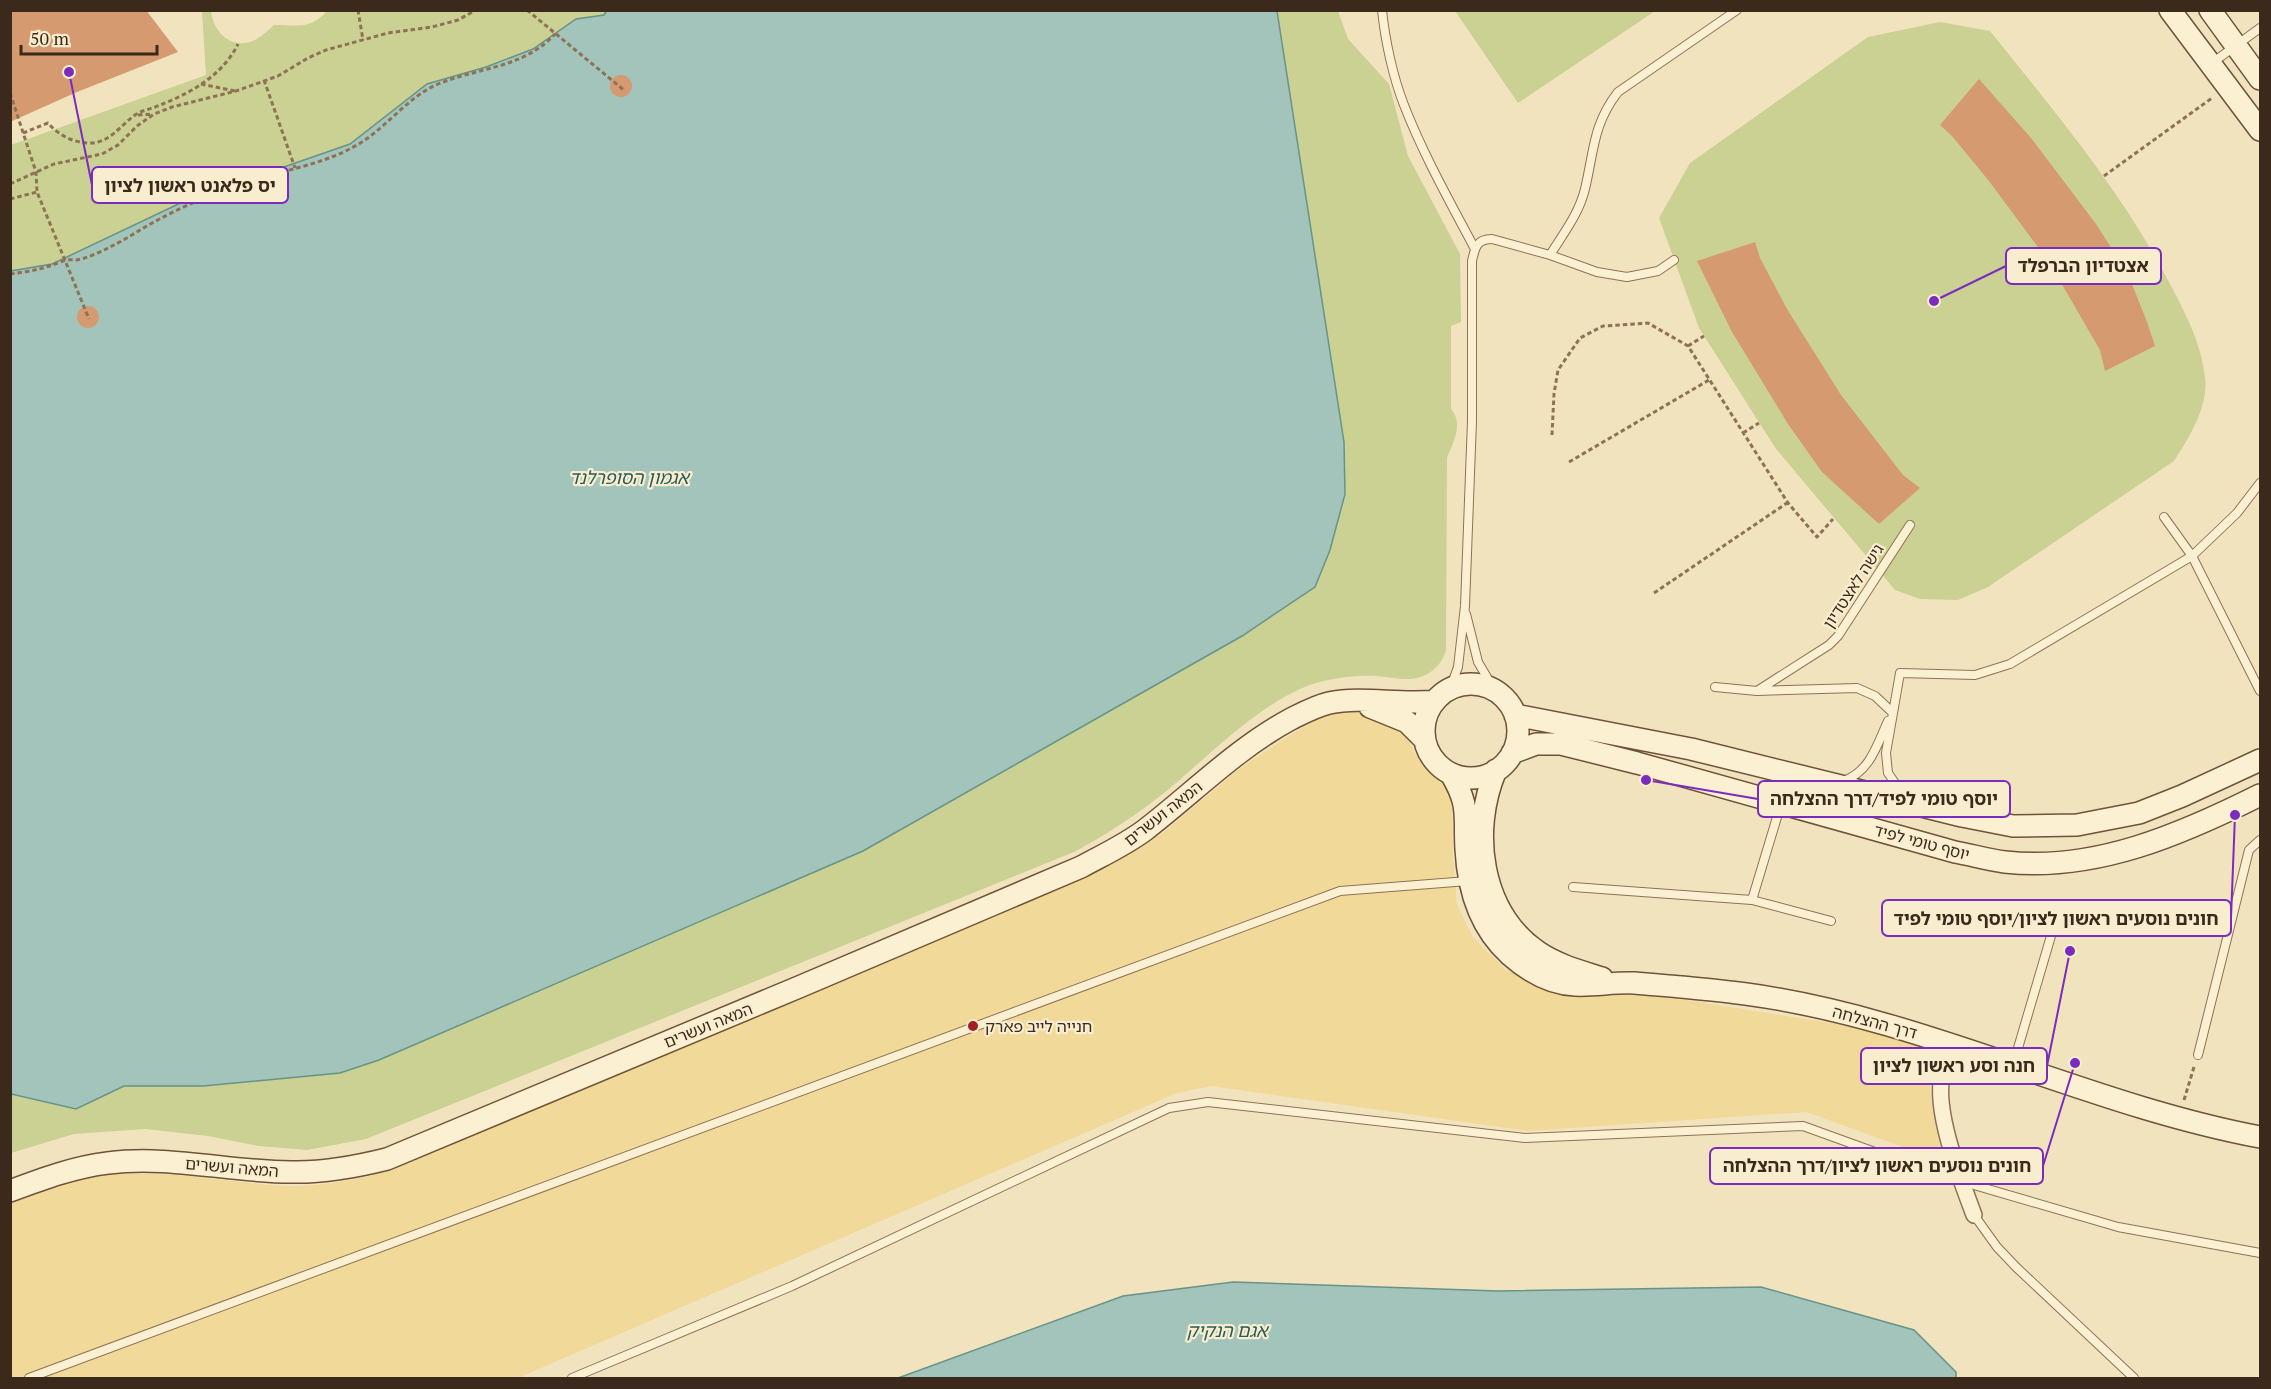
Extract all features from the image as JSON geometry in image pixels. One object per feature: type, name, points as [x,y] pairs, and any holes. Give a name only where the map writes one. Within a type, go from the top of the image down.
[{"type":"street","points":[[2170,10],[2260,130]]},
{"type":"street","points":[[2210,10],[2260,79]]},
{"type":"street","points":[[1465,685],[1480,686],[1495,691],[1507,701],[1515,715],[1517,735],[1512,753],[1496,770],[1474,778],[1451,774],[1429,754],[1424,739],[1424,726],[1428,712],[1442,695],[1465,685]]},
{"type":"street","name":"המאה ועשרים","points":[[10,1191],[63,1172],[109,1162],[166,1161],[290,1172],[322,1172],[387,1159],[1081,867],[1116,849],[1144,830],[1255,741],[1310,710],[1330,703],[1355,701],[1418,703],[1442,695]]},
{"type":"street","name":"המאה ועשרים","points":[[1355,701],[1407,722],[1424,739]]},
{"type":"street","name":"יוסף טומי לפיד","points":[[1515,715],[1691,749],[1911,804],[2013,826],[2078,825],[2139,813],[2192,792],[2260,760]]},
{"type":"street","name":"יוסף טומי לפיד","points":[[1512,753],[1536,744],[1561,744],[1637,762],[1955,852],[2005,862],[2044,863],[2117,853],[2207,820],[2260,795]]},
{"type":"street","name":"דרך ההצלחה","points":[[1496,770],[1488,789],[1482,823],[1483,850],[1493,896],[1506,920],[1524,941],[1539,953],[1575,970],[1620,982]]},
{"type":"street","name":"דרך ההצלחה","points":[[1451,774],[1464,798],[1470,880],[1475,903],[1488,929],[1500,945],[1532,972],[1574,985],[1620,982],[1676,986],[1748,994],[1817,1006],[1880,1021],[2178,1119],[2260,1137]]},
{"type":"street","points":[[1954,1045],[1942,1076],[1944,1119],[1974,1215]]},
{"type":"lane","points":[[1382,10],[1384,30],[1403,102],[1419,140],[1475,249]]},
{"type":"lane","points":[[1550,255],[1578,211],[1585,189],[1590,155],[1605,108],[1618,92],[1737,10]]},
{"type":"lane","points":[[2210,64],[2260,28]]},
{"type":"lane","points":[[1442,695],[1458,667],[1464,606],[1472,421],[1472,261],[1477,244],[1484,239],[1492,239],[1550,255],[1597,272],[1627,277],[1658,271],[1674,260]]},
{"type":"lane","points":[[1911,804],[1888,773],[1886,753],[1900,673],[1975,675],[2010,663],[2192,556],[2237,513],[2260,483]]},
{"type":"lane","points":[[2164,517],[2192,556],[2260,691]]},
{"type":"lane","name":"גישה לאצטדיון","points":[[1757,691],[1829,645],[1838,636],[1910,525]]},
{"type":"lane","points":[[1464,606],[1478,662],[1495,691]]},
{"type":"lane","points":[[1715,687],[1757,691],[1857,688],[1875,696],[1892,712]]},
{"type":"lane","points":[[1833,784],[1854,777],[1868,764],[1892,712]]},
{"type":"lane","points":[[1752,900],[1781,803]]},
{"type":"lane","points":[[2198,1055],[2248,850],[2260,840]]},
{"type":"lane","points":[[29,1378],[1340,891],[1470,880]]},
{"type":"lane","points":[[1573,887],[1752,900],[1831,921]]},
{"type":"lane","points":[[2012,1066],[2056,919]]},
{"type":"lane","points":[[572,1378],[792,1286],[1169,1108],[1208,1102],[1526,1138],[1803,1126],[1933,1173],[2118,1227],[2260,1253]]},
{"type":"lane","points":[[1974,1215],[1997,1247],[2016,1267],[2134,1378]]},
{"type":"path","points":[[358,10],[363,40]]},
{"type":"path","points":[[10,184],[54,164],[102,154],[118,145],[137,126],[154,114],[172,107],[236,91],[264,79],[278,76],[326,50],[388,33],[432,27],[458,20],[476,10]]},
{"type":"path","points":[[527,10],[625,91]]},
{"type":"path","points":[[10,274],[77,260],[112,246],[156,221],[241,184],[330,158],[359,144],[425,91],[456,78],[520,60],[543,46],[555,34]]},
{"type":"path","points":[[23,134],[48,123],[53,130],[69,139],[93,143],[100,141],[118,131],[135,115],[169,102],[201,84],[229,61],[238,44]]},
{"type":"path","points":[[264,79],[295,168]]},
{"type":"path","points":[[201,84],[236,91]]},
{"type":"path","points":[[2104,176],[2228,87]]},
{"type":"path","points":[[10,93],[36,172],[37,192],[89,319]]},
{"type":"path","points":[[135,115],[154,114]]},
{"type":"path","points":[[10,199],[37,192]]},
{"type":"path","points":[[1552,435],[1558,370],[1580,338],[1603,326],[1648,323],[1688,346],[1788,503],[1817,537],[1833,519]]},
{"type":"path","points":[[1688,346],[1704,336]]},
{"type":"path","points":[[1569,462],[1710,380]]},
{"type":"path","points":[[1743,433],[1759,423]]},
{"type":"path","points":[[1654,593],[1788,503]]},
{"type":"path","points":[[2178,1119],[2198,1055]]},
{"type":"green space","points":[[202,11],[211,11],[215,26],[225,37],[231,41],[247,43],[263,35],[274,25],[309,24],[327,11],[607,11],[604,15],[576,20],[533,49],[486,67],[427,84],[350,144],[281,168],[115,235],[52,264],[11,271],[11,145],[206,75]]},
{"type":"green space","points":[[1277,11],[1338,11],[1348,39],[1389,84],[1408,156],[1460,254],[1461,322],[1451,326],[1451,409],[1457,421],[1457,427],[1447,458],[1446,651],[1435,668],[1413,679],[1357,676],[1327,680],[1300,689],[1248,721],[1146,806],[1074,852],[366,1139],[307,1150],[259,1146],[208,1136],[145,1129],[74,1134],[11,1153],[11,1094],[76,1109],[124,1086],[203,1086],[340,1073],[379,1060],[863,851],[1242,636],[1315,587],[1330,550],[1345,494],[1344,442]]},
{"type":"green space","points":[[1455,11],[1655,11],[1518,103]]},
{"type":"green space","points":[[1940,22],[1990,31],[2086,153],[2131,217],[2182,306],[2200,352],[2205,377],[2204,399],[2197,421],[2174,461],[1988,587],[1958,600],[1920,599],[1895,590],[1776,449],[1699,328],[1659,218],[1690,163],[1868,37]]},
{"type":"sand","points":[[1346,711],[1373,713],[1406,733],[1415,754],[1442,780],[1452,803],[1457,905],[1473,937],[1506,970],[1560,991],[1667,997],[1837,1024],[1907,1041],[1923,1049],[1943,1162],[1807,1112],[1527,1131],[1211,1086],[1177,1093],[518,1378],[11,1378],[11,1203],[64,1184],[107,1175],[159,1174],[296,1186],[334,1183],[371,1176],[1111,865],[1164,832],[1239,769],[1284,739],[1321,717]]},
{"type":"water","name":"אגמון הסופרלנד","points":[[607,10],[1277,11],[1344,442],[1345,494],[1330,550],[1315,587],[1242,636],[863,851],[379,1060],[340,1073],[203,1086],[124,1086],[76,1109],[11,1094],[11,271],[52,264],[210,189],[350,144],[427,84],[486,67],[533,49],[576,19],[604,15]]},
{"type":"water","name":"אגם הנקיק","points":[[1233,1282],[1498,1291],[1761,1287],[1914,1330],[1956,1372],[1956,1378],[898,1378],[1123,1296]]},
{"type":"building","points":[[10,10],[146,10],[178,52],[77,92],[10,122]]},
{"type":"building","points":[[621,75],[629,78],[632,86],[629,94],[621,97],[613,94],[610,86],[613,78]]},
{"type":"building","points":[[1979,79],[2031,138],[2096,224],[2128,274],[2155,346],[2105,371],[2100,350],[2049,262],[1989,181],[1940,125]]},
{"type":"building","points":[[1755,242],[1760,258],[1787,309],[1841,395],[1903,475],[1920,488],[1879,524],[1822,472],[1788,424],[1732,332],[1697,261]]},
{"type":"building","points":[[88,306],[96,309],[99,317],[96,325],[88,328],[80,325],[77,317],[80,309]]},
{"type":"place","name":"יס פלאנט ראשון לציון","points":[[69,72]]},
{"type":"place","name":"אצטדיון הברפלד","points":[[1934,301]]},
{"type":"place","name":"יוסף טומי לפיד/דרך ההצלחה","points":[[1646,780]]},
{"type":"place","name":"חונים נוסעים ראשון לציון/יוסף טומי לפיד","points":[[2235,815]]},
{"type":"place","name":"חנה וסע ראשון לציון","points":[[2070,951]]},
{"type":"place","name":"חנייה לייב פארק","points":[[973,1026]]},
{"type":"place","name":"חונים נוסעים ראשון לציון/דרך ההצלחה","points":[[2075,1063]]}]
